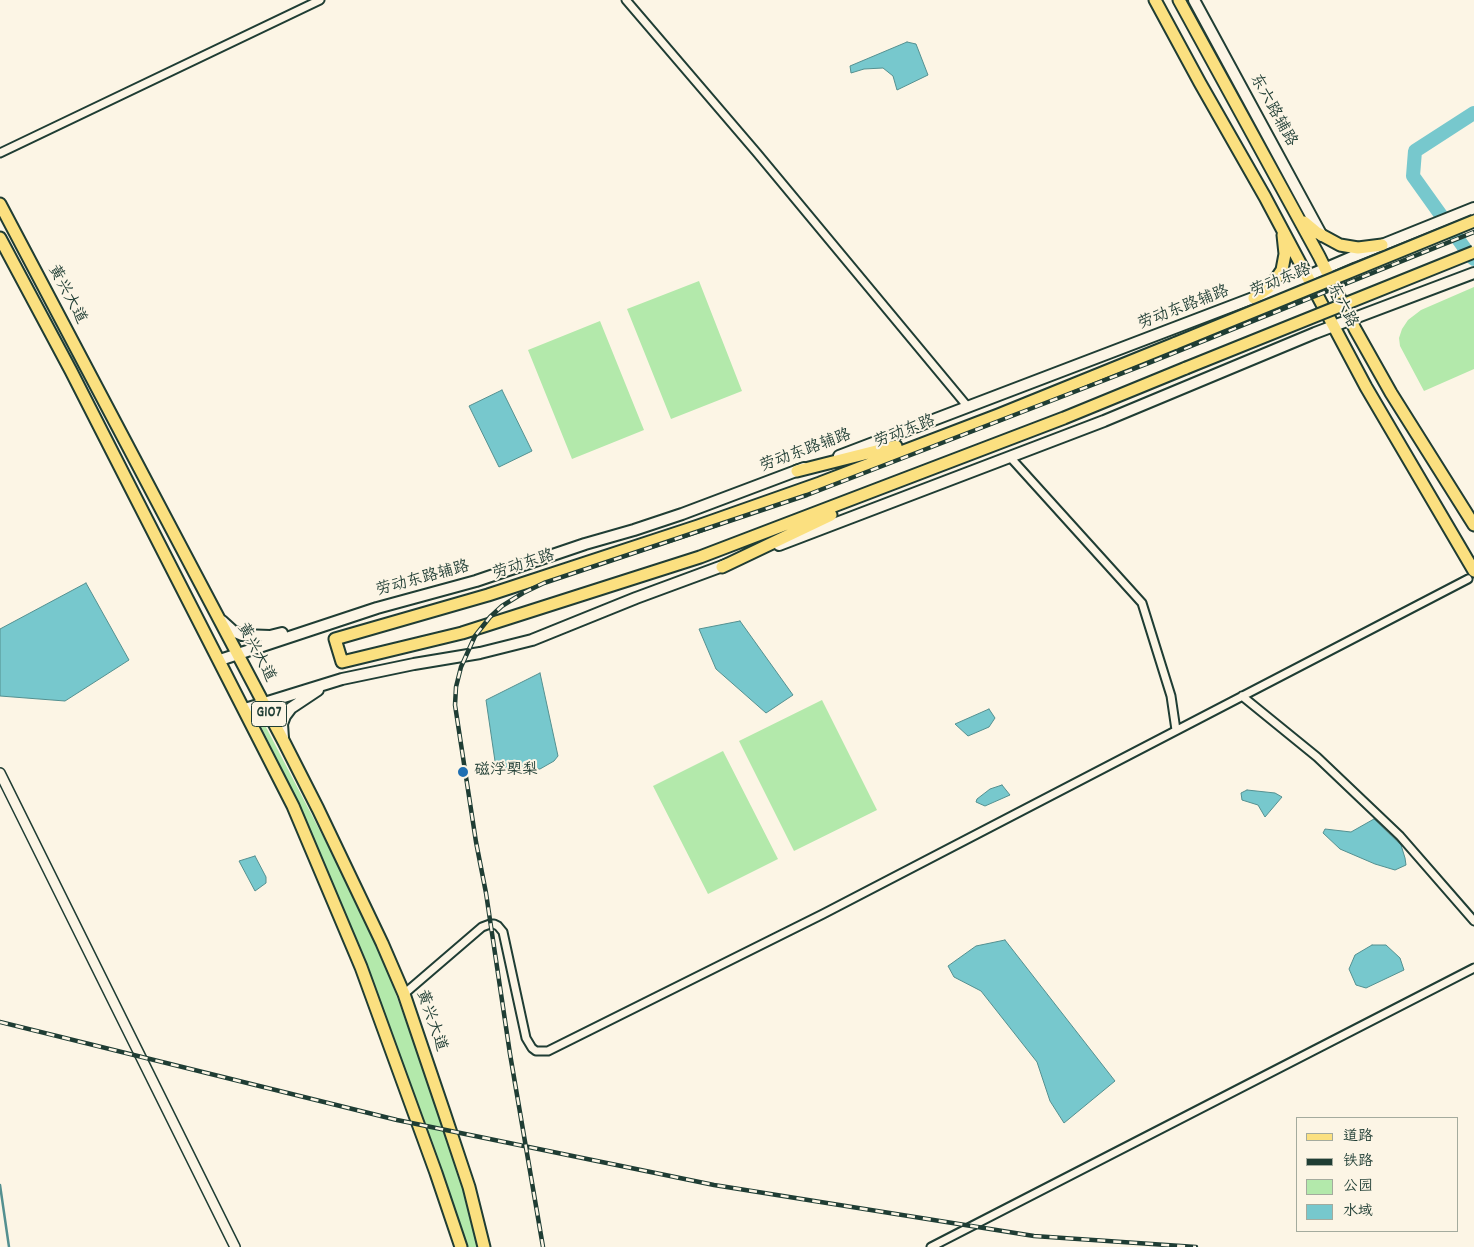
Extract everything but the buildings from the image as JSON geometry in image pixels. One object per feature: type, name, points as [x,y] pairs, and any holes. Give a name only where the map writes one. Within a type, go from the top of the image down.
[{"type":"main road","name":"东六路","points":[[1155,0],[1280,224],[1333,326],[1471,575]]},
{"type":"main road","name":"东六路","points":[[1180,0],[1298,216],[1350,320],[1391,393],[1474,525]]},
{"type":"main road","name":"东六路辅路","points":[[1194,0],[1323,236]]},
{"type":"main road","name":"黄兴大道","points":[[0,204],[264,703],[358,891],[404,994],[468,1187],[484,1247]]},
{"type":"main road","name":"劳动东路辅路","points":[[220,660],[351,616],[476,581],[682,514],[797,470],[865,447],[1254,298],[1474,208]]},
{"type":"main road","points":[[1298,216],[1307,226],[1340,245],[1349,248],[1382,245]]},
{"type":"main road","name":"劳动东路","points":[[936,467],[700,557],[643,576],[462,633],[342,662],[335,639],[488,595],[698,526],[820,483],[998,415],[1474,221]]},
{"type":"main road","points":[[1254,298],[1272,285],[1285,263],[1285,244],[1280,224]]},
{"type":"main road","name":"黄兴大道","points":[[0,238],[71,370],[293,806],[361,967],[461,1247]]},
{"type":"main road","points":[[722,567],[792,532],[936,467],[1064,418],[1474,252]]},
{"type":"main road","points":[[245,709],[342,679],[480,653],[532,640],[636,598],[1010,457],[1333,326],[1474,273]]},
{"type":"main road","points":[[797,470],[880,451],[998,415]]},
{"type":"main road","points":[[217,616],[233,631],[242,635],[270,636],[351,616]]},
{"type":"main road","points":[[284,742],[282,724],[291,708],[322,687],[342,679]]},
{"type":"street","points":[[0,153],[320,0]]},
{"type":"street","points":[[626,0],[757,153],[968,407]]},
{"type":"street","points":[[1010,457],[1142,603],[1171,696],[1176,730]]},
{"type":"street","points":[[404,994],[482,927],[494,924],[503,932],[528,1044],[536,1050],[548,1051],[823,914],[1471,575]]},
{"type":"street","points":[[1242,696],[1317,757],[1400,836],[1474,921]]},
{"type":"street","points":[[0,773],[235,1247]]},
{"type":"street","points":[[930,1247],[1474,968]]},
{"type":"green space","points":[[699,281],[742,391],[671,419],[627,309]]},
{"type":"green space","points":[[1474,287],[1474,369],[1424,391],[1400,346],[1399,338],[1402,329],[1408,320],[1421,310]]},
{"type":"green space","points":[[600,321],[644,430],[572,459],[528,350]]},
{"type":"green space","points":[[822,700],[877,810],[794,851],[739,741]]},
{"type":"green space","points":[[255,706],[342,873],[391,981],[460,1180],[477,1247],[467,1247],[366,961],[295,796],[252,708]]},
{"type":"green space","points":[[723,751],[778,859],[708,894],[653,786]]},
{"type":"water","points":[[907,42],[916,44],[928,75],[897,90],[893,76],[883,68],[864,69],[851,73],[850,66]]},
{"type":"water","points":[[502,390],[532,451],[499,467],[469,406]]},
{"type":"water","points":[[86,583],[129,660],[65,701],[0,696],[0,629]]},
{"type":"water","points":[[740,621],[793,695],[766,713],[716,669],[699,629]]},
{"type":"water","points":[[540,673],[558,756],[554,761],[540,769],[496,768],[486,700]]},
{"type":"water","points":[[989,709],[995,718],[989,727],[968,736],[955,724]]},
{"type":"water","points":[[1002,785],[1010,795],[985,806],[976,802],[977,799],[990,789]]},
{"type":"water","points":[[1247,790],[1275,793],[1282,797],[1265,817],[1258,805],[1242,800],[1241,793]]},
{"type":"water","points":[[1374,819],[1401,845],[1406,865],[1395,870],[1375,864],[1340,849],[1323,833],[1325,829],[1351,832]]},
{"type":"water","points":[[255,856],[266,877],[266,883],[255,891],[239,861]]},
{"type":"water","points":[[1005,940],[1115,1081],[1064,1123],[1050,1101],[1037,1062],[981,991],[954,977],[948,966],[976,946]]},
{"type":"water","points":[[1372,945],[1386,945],[1400,958],[1404,970],[1366,988],[1356,985],[1349,969],[1355,955]]},
{"type":"waterway","points":[[1474,113],[1415,151],[1413,176],[1474,259]]},
{"type":"waterway","points":[[0,1185],[9,1247]]},
{"type":"railway","points":[[543,1247],[510,1054],[455,705],[456,687],[461,667],[475,636],[490,617],[502,606],[544,583],[807,495],[1149,363],[1474,232]]},
{"type":"railway","points":[[0,1022],[397,1120],[714,1185],[1034,1236],[1196,1247]]},
{"type":"place","name":"磁浮㮾梨","points":[[463,772]]}]
